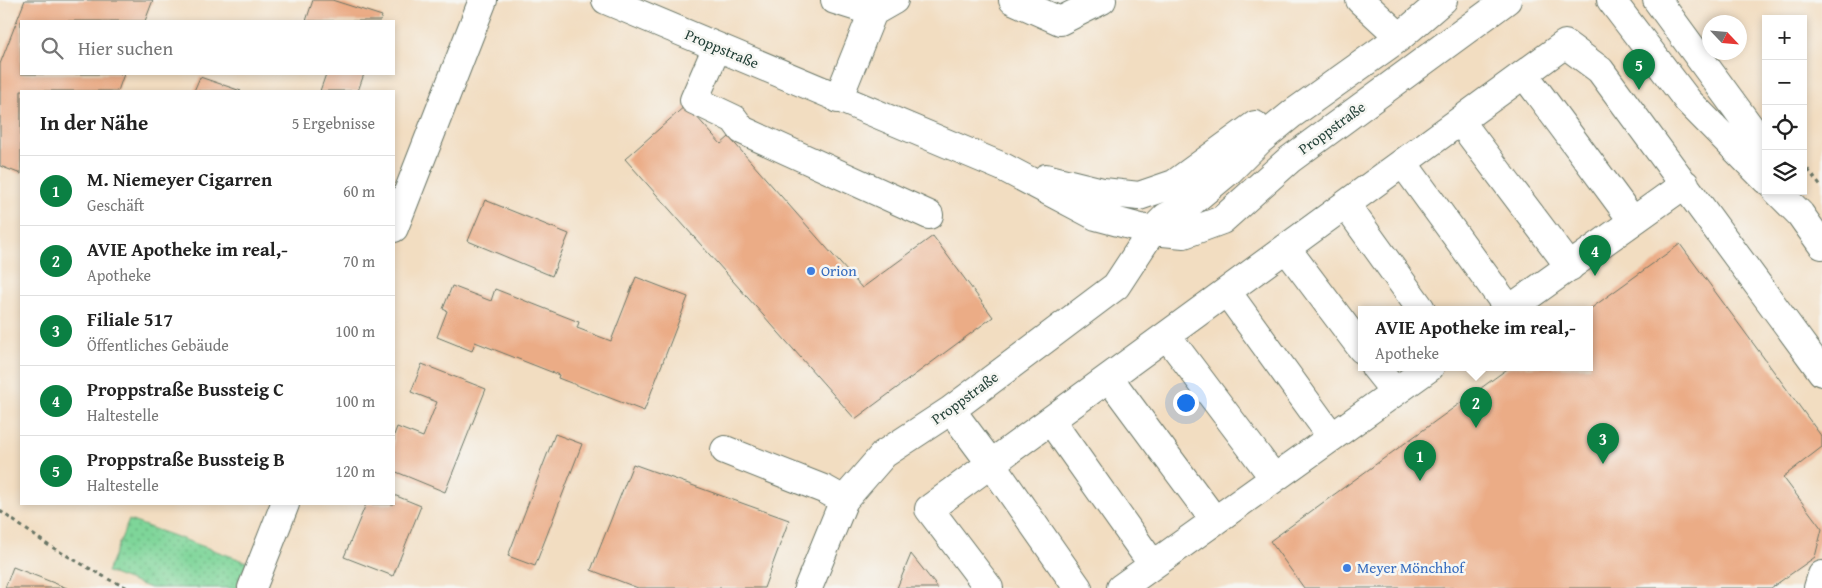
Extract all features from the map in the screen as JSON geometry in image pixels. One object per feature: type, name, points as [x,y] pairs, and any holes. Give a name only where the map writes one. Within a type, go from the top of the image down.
[{"type":"street","points":[[395,225],[483,0]]},
{"type":"street","name":"Proppstraße","points":[[606,0],[1003,167],[1096,216],[1152,231],[1184,234],[1222,220],[1289,160],[1506,0]]},
{"type":"street","points":[[1013,0],[1060,21],[1102,0]]},
{"type":"street","points":[[1360,0],[1400,37]]},
{"type":"street","name":"Proppstraße","points":[[808,588],[844,500],[884,454],[951,410],[1116,286],[1152,231],[1166,217],[1183,209],[1292,114],[1400,37],[1443,0]]},
{"type":"street","points":[[1611,0],[1688,101],[1762,176]]},
{"type":"street","points":[[1657,0],[1762,143]]},
{"type":"street","points":[[838,99],[884,6],[840,1]]},
{"type":"street","points":[[989,588],[929,509],[1565,44],[1600,70],[1822,372]]},
{"type":"street","points":[[717,48],[694,100],[734,119],[742,130],[929,214]]},
{"type":"street","points":[[1524,74],[1633,221]]},
{"type":"street","name":"Proppstraße","points":[[1003,167],[1103,192],[1139,196],[1174,184],[1275,110],[1292,114]]},
{"type":"street","points":[[1460,121],[1570,267]]},
{"type":"street","points":[[1404,163],[1508,306]]},
{"type":"street","points":[[1514,306],[1685,184]]},
{"type":"street","points":[[1783,195],[1794,203],[1822,245]]},
{"type":"street","points":[[1139,196],[1152,231]]},
{"type":"street","points":[[1346,205],[1419,306]]},
{"type":"street","points":[[1286,248],[1358,344]]},
{"type":"street","points":[[1227,292],[1332,437]]},
{"type":"street","points":[[1167,336],[1274,478]]},
{"type":"street","points":[[1378,371],[1395,392]]},
{"type":"street","points":[[1051,421],[1143,579],[1214,521],[1424,371]]},
{"type":"street","points":[[1108,378],[1214,521]]},
{"type":"street","points":[[951,410],[992,464],[1078,588]]},
{"type":"street","points":[[725,450],[826,490],[844,500]]},
{"type":"street","points":[[252,588],[285,505]]},
{"type":"street","points":[[1818,588],[1822,575]]},
{"type":"path","points":[[1807,168],[1822,188]]},
{"type":"path","points":[[0,511],[48,545],[128,588]]},
{"type":"green space","points":[[129,520],[247,562],[236,588],[150,588],[107,572]]},
{"type":"building","points":[[25,0],[153,0],[145,20],[20,20],[20,75],[124,75],[118,90],[20,90],[20,174],[0,166],[0,64]]},
{"type":"building","points":[[313,0],[332,0],[382,16],[380,20],[306,20]]},
{"type":"building","points":[[326,75],[364,75],[358,90],[320,90]]},
{"type":"building","points":[[200,77],[238,90],[194,90]]},
{"type":"building","points":[[686,105],[721,144],[729,137],[862,288],[933,236],[993,317],[855,419],[625,159]]},
{"type":"building","points":[[485,200],[569,234],[552,276],[468,241]]},
{"type":"building","points":[[1680,244],[1822,437],[1822,447],[1783,477],[1822,529],[1815,557],[1771,588],[1304,588],[1270,541],[1504,371],[1593,371],[1593,307]]},
{"type":"building","points":[[636,277],[688,297],[644,411],[558,378],[559,375],[475,342],[472,351],[437,337],[447,311],[443,309],[452,286],[491,301],[495,289],[579,322],[577,328],[611,341]]},
{"type":"building","points":[[422,364],[486,389],[445,492],[395,471],[395,432],[397,427],[423,437],[437,402],[411,392]]},
{"type":"building","points":[[555,434],[582,444],[535,566],[508,556]]},
{"type":"building","points":[[633,464],[789,520],[764,588],[638,588],[591,570]]},
{"type":"building","points":[[395,495],[421,506],[393,576],[344,557],[366,505],[395,505]]},
{"type":"building","points":[[911,554],[938,588],[897,588]]},
{"type":"building","points":[[13,567],[67,588],[5,588]]},
{"type":"place","name":"Proppstraße Bussteig B","points":[[1639,90]]},
{"type":"place","name":"Orion","points":[[811,271]]},
{"type":"place","name":"Proppstraße Bussteig C","points":[[1595,276]]},
{"type":"place","name":"AVIE Apotheke im real,-","points":[[1476,428]]},
{"type":"place","name":"Filiale 517","points":[[1603,464]]},
{"type":"place","name":"M. Niemeyer Cigarren","points":[[1420,481]]},
{"type":"place","name":"Meyer Mönchhof","points":[[1347,568]]}]
